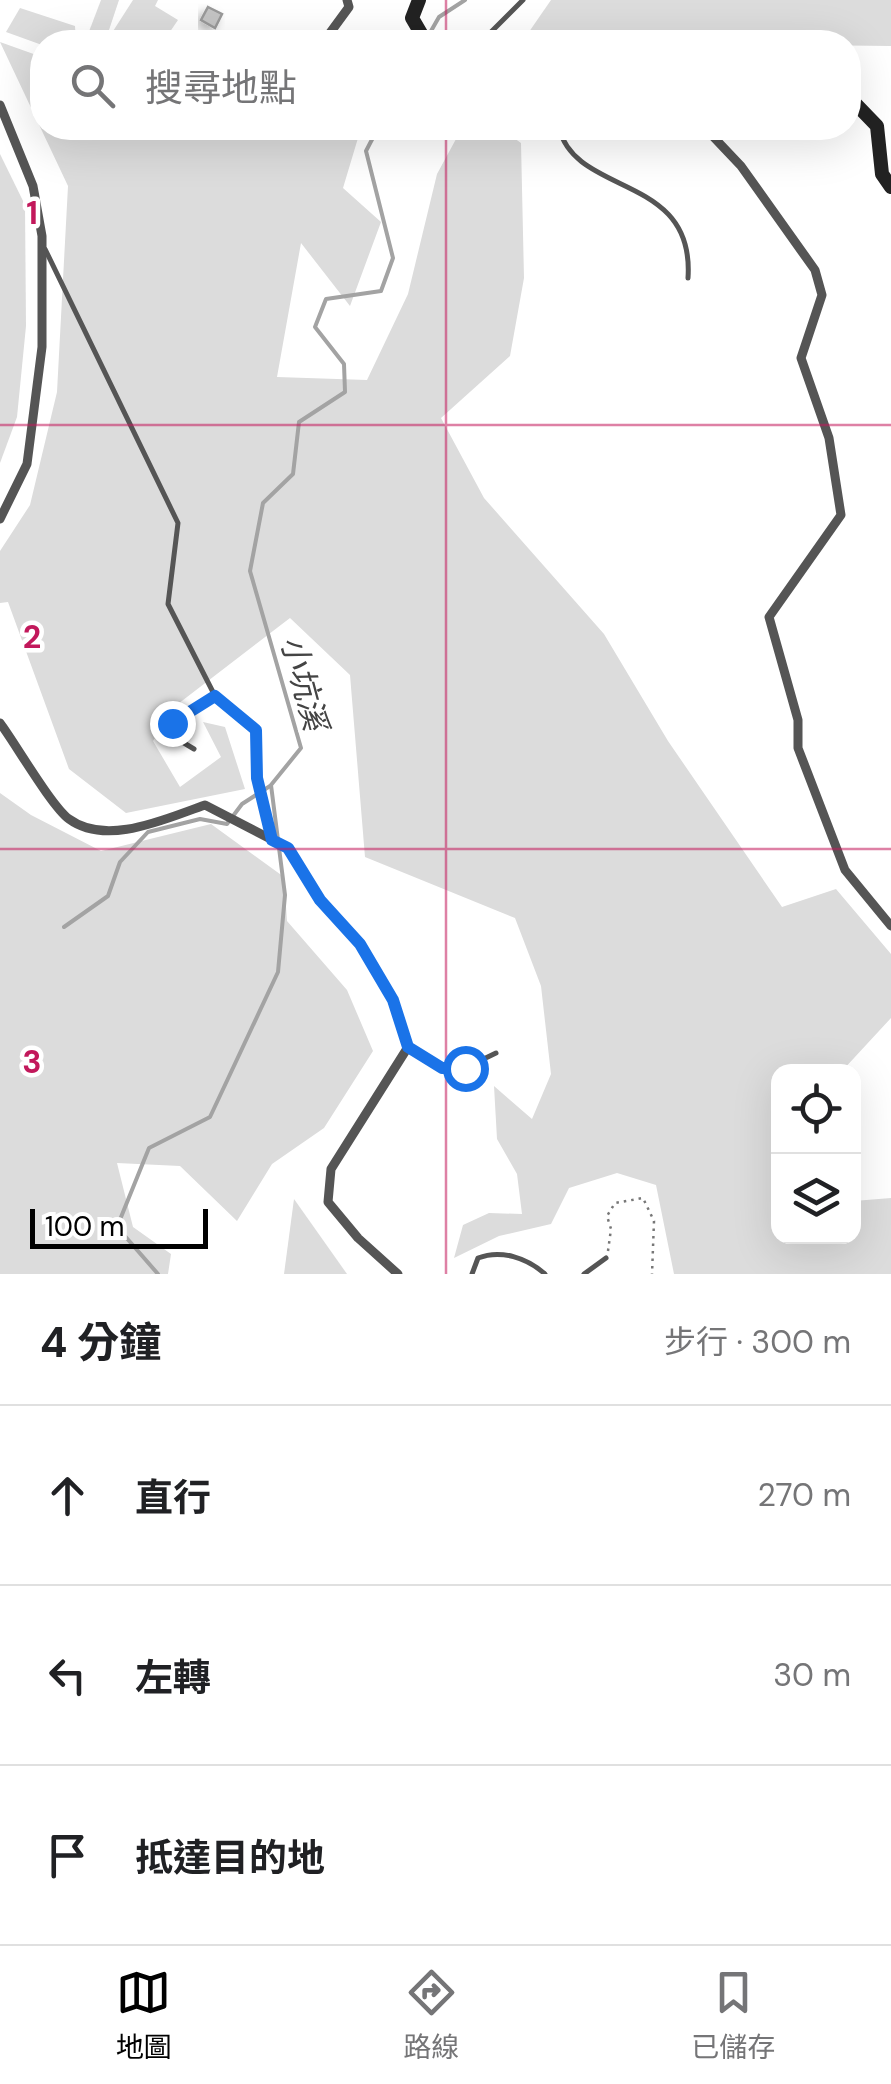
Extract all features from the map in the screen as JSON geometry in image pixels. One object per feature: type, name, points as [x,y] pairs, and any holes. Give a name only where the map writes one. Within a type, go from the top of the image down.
[{"type":"street","points":[[332,30],[349,7],[348,0]]},
{"type":"street","points":[[418,30],[412,18],[420,0]]},
{"type":"street","points":[[0,105],[33,186],[42,241],[42,347],[27,464],[0,519]]},
{"type":"street","points":[[861,109],[877,126],[882,174],[891,187]]},
{"type":"street","points":[[714,140],[782,220],[816,270],[822,295],[800,358],[830,438],[841,514],[826,541],[769,617],[798,720],[798,748],[845,870],[891,926]]},
{"type":"street","points":[[0,723],[68,819],[104,831],[150,824],[206,805],[288,848],[320,900],[360,944],[393,1000],[408,1047],[331,1169],[328,1202],[398,1274]]},
{"type":"lane","points":[[494,30],[523,0]]},
{"type":"lane","points":[[567,140],[579,159],[608,178],[653,197],[689,256],[688,278]]},
{"type":"lane","points":[[42,241],[178,523],[168,604],[215,696],[256,730],[257,778],[272,840]]},
{"type":"lane","points":[[194,749],[169,734],[172,723],[215,696]]},
{"type":"lane","points":[[408,1047],[442,1068],[465,1068],[496,1053]]},
{"type":"lane","points":[[472,1274],[478,1258],[492,1253],[509,1255],[544,1274]]},
{"type":"lane","points":[[584,1274],[606,1258]]},
{"type":"path","points":[[606,1258],[611,1229],[607,1216],[615,1203],[644,1198],[654,1222],[652,1274]]},
{"type":"shaded area","points":[[101,0],[119,0],[109,30],[90,30]]},
{"type":"shaded area","points":[[133,0],[158,0],[155,6],[178,20],[171,30],[114,30]]},
{"type":"shaded area","points":[[551,0],[891,0],[891,46],[861,46],[861,30],[530,30]]},
{"type":"shaded area","points":[[20,8],[75,26],[75,30],[30,30],[30,41],[6,32]]},
{"type":"shaded area","points":[[0,42],[30,53],[30,106]]},
{"type":"shaded area","points":[[46,140],[357,140],[343,188],[381,222],[350,306],[301,243],[277,377],[367,380],[408,294],[437,174],[455,140],[521,143],[524,278],[510,356],[441,418],[484,498],[604,634],[668,741],[782,907],[836,889],[891,954],[891,1018],[848,1064],[771,1064],[771,1244],[861,1244],[861,1200],[891,1198],[891,1274],[674,1274],[656,1185],[617,1173],[569,1188],[551,1224],[499,1236],[454,1258],[463,1225],[489,1213],[522,1214],[517,1174],[497,1139],[494,1086],[532,1119],[551,1074],[541,986],[515,918],[365,857],[350,675],[290,618],[174,707],[153,741],[180,787],[221,757],[203,722],[225,727],[245,789],[126,813],[69,769],[8,602],[0,603],[0,551],[30,505],[57,392],[68,186]]},
{"type":"shaded area","points":[[0,154],[25,205],[26,326],[17,417],[0,463]]},
{"type":"shaded area","points":[[0,793],[31,815],[101,851],[211,824],[284,877],[287,921],[347,990],[373,1051],[324,1128],[272,1164],[237,1221],[180,1166],[117,1163],[133,1227],[171,1254],[168,1274],[0,1274]]},
{"type":"shaded area","points":[[294,1199],[347,1274],[284,1274]]},
{"type":"building","points":[[208,7],[222,14],[215,28],[201,20]]},
{"type":"waterway","name":"小坑溪","points":[[432,30],[439,17],[465,0]]},
{"type":"waterway","name":"小坑溪","points":[[158,1274],[117,1227],[149,1148],[210,1117],[278,972],[285,895],[271,785],[301,748],[250,571],[263,503],[293,474],[299,422],[345,392],[344,364],[315,327],[326,299],[381,291],[393,258],[366,151],[372,140]]},
{"type":"waterway","points":[[64,927],[108,896],[120,862],[148,832],[200,819],[227,824],[242,804],[270,786]]},
{"type":"route","points":[[172,723],[215,696],[256,730],[257,778],[272,840],[288,848],[320,900],[360,944],[393,1000],[408,1047],[442,1068],[465,1068]]}]
